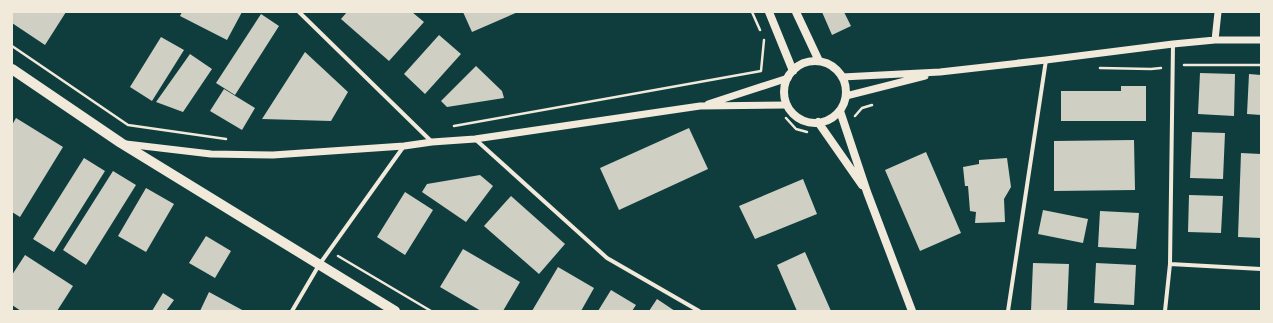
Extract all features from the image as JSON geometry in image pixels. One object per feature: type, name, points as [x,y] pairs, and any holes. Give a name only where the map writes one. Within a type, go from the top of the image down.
[{"type":"main road","points":[[769,12],[793,71]]},
{"type":"main road","points":[[796,12],[819,61]]},
{"type":"main road","points":[[819,61],[836,69],[846,86],[846,96],[840,111],[834,116],[827,120],[808,122],[800,119],[792,113],[784,96],[785,87],[788,78],[800,65],[819,61]]},
{"type":"main road","points":[[12,68],[122,143],[395,311]]},
{"type":"main road","points":[[840,111],[867,192],[912,311]]},
{"type":"main road","points":[[818,122],[867,192]]},
{"type":"street","points":[[299,12],[432,142]]},
{"type":"street","points":[[1214,40],[1218,12]]},
{"type":"street","points":[[842,77],[940,72],[1214,40],[1261,40]]},
{"type":"street","points":[[1165,311],[1170,264],[1173,44]]},
{"type":"street","points":[[1008,311],[1046,60]]},
{"type":"street","points":[[846,96],[940,72]]},
{"type":"street","points":[[700,106],[788,78]]},
{"type":"street","points":[[122,143],[211,154],[273,155],[404,146],[432,142],[475,139],[700,106],[787,105]]},
{"type":"street","points":[[475,139],[607,258],[699,311]]},
{"type":"street","points":[[292,311],[319,265],[404,146]]},
{"type":"street","points":[[1170,264],[1261,270]]},
{"type":"path","points":[[453,126],[761,72],[765,42],[752,12]]},
{"type":"path","points":[[12,46],[128,125],[233,140]]},
{"type":"path","points":[[1098,68],[1151,69],[1172,65],[1261,65]]},
{"type":"path","points":[[853,120],[862,108],[876,103]]},
{"type":"path","points":[[783,114],[796,129],[811,133]]},
{"type":"path","points":[[337,256],[341,249]]},
{"type":"path","points":[[329,251],[431,311]]},
{"type":"building","points":[[12,12],[66,12],[45,45],[12,23]]},
{"type":"building","points":[[182,12],[242,12],[227,40],[180,16]]},
{"type":"building","points":[[347,12],[412,12],[424,22],[389,61],[341,19]]},
{"type":"building","points":[[463,12],[518,12],[472,32]]},
{"type":"building","points":[[822,12],[844,12],[851,26],[832,35]]},
{"type":"building","points":[[261,14],[279,26],[235,95],[216,83]]},
{"type":"building","points":[[439,35],[461,54],[425,94],[404,74]]},
{"type":"building","points":[[161,37],[184,50],[152,101],[130,87]]},
{"type":"building","points":[[305,52],[348,92],[331,121],[262,119]]},
{"type":"building","points":[[190,54],[212,69],[183,112],[156,102]]},
{"type":"building","points":[[476,66],[502,91],[504,98],[447,107],[441,101]]},
{"type":"building","points":[[1200,73],[1235,74],[1234,116],[1198,114]]},
{"type":"building","points":[[1249,74],[1261,75],[1261,115],[1247,114]]},
{"type":"building","points":[[1121,86],[1146,86],[1146,121],[1061,121],[1061,91],[1121,91]]},
{"type":"building","points":[[224,89],[255,108],[242,130],[210,111]]},
{"type":"building","points":[[16,118],[63,147],[20,217],[12,212],[12,125]]},
{"type":"building","points":[[689,128],[708,169],[619,210],[600,168]]},
{"type":"building","points":[[1192,132],[1225,133],[1223,179],[1190,178]]},
{"type":"building","points":[[1134,140],[1135,190],[1054,191],[1054,141]]},
{"type":"building","points":[[926,152],[961,233],[920,251],[885,170]]},
{"type":"building","points":[[1241,153],[1261,154],[1261,238],[1238,237]]},
{"type":"building","points":[[84,158],[105,171],[54,252],[33,239]]},
{"type":"building","points":[[1007,158],[1011,187],[1004,199],[1005,222],[975,223],[976,212],[970,211],[968,186],[965,186],[963,167],[979,164],[979,160]]},
{"type":"building","points":[[113,171],[136,185],[86,265],[63,250]]},
{"type":"building","points":[[480,175],[493,186],[466,222],[422,192],[427,184]]},
{"type":"building","points":[[803,179],[817,214],[755,239],[739,206]]},
{"type":"building","points":[[146,188],[174,204],[146,252],[118,236]]},
{"type":"building","points":[[405,192],[433,210],[405,255],[377,237]]},
{"type":"building","points":[[1189,195],[1223,196],[1221,233],[1188,232]]},
{"type":"building","points":[[511,196],[565,244],[539,274],[484,226]]},
{"type":"building","points":[[1043,210],[1088,219],[1083,243],[1038,234]]},
{"type":"building","points":[[1100,211],[1139,213],[1136,249],[1098,247]]},
{"type":"building","points":[[206,236],[231,251],[215,278],[189,263]]},
{"type":"building","points":[[463,249],[520,282],[503,311],[481,311],[440,287]]},
{"type":"building","points":[[805,252],[831,311],[797,311],[777,265]]},
{"type":"building","points":[[25,255],[73,286],[57,311],[21,311],[12,305],[12,275]]},
{"type":"building","points":[[1033,263],[1069,264],[1067,311],[1031,311]]},
{"type":"building","points":[[1096,263],[1136,265],[1134,305],[1094,303]]},
{"type":"building","points":[[558,267],[594,288],[581,311],[532,311]]},
{"type":"building","points":[[611,290],[636,305],[632,311],[598,311]]},
{"type":"building","points":[[209,292],[244,311],[200,311]]},
{"type":"building","points":[[163,293],[174,300],[166,311],[152,311]]},
{"type":"building","points":[[657,299],[675,311],[649,311]]}]
